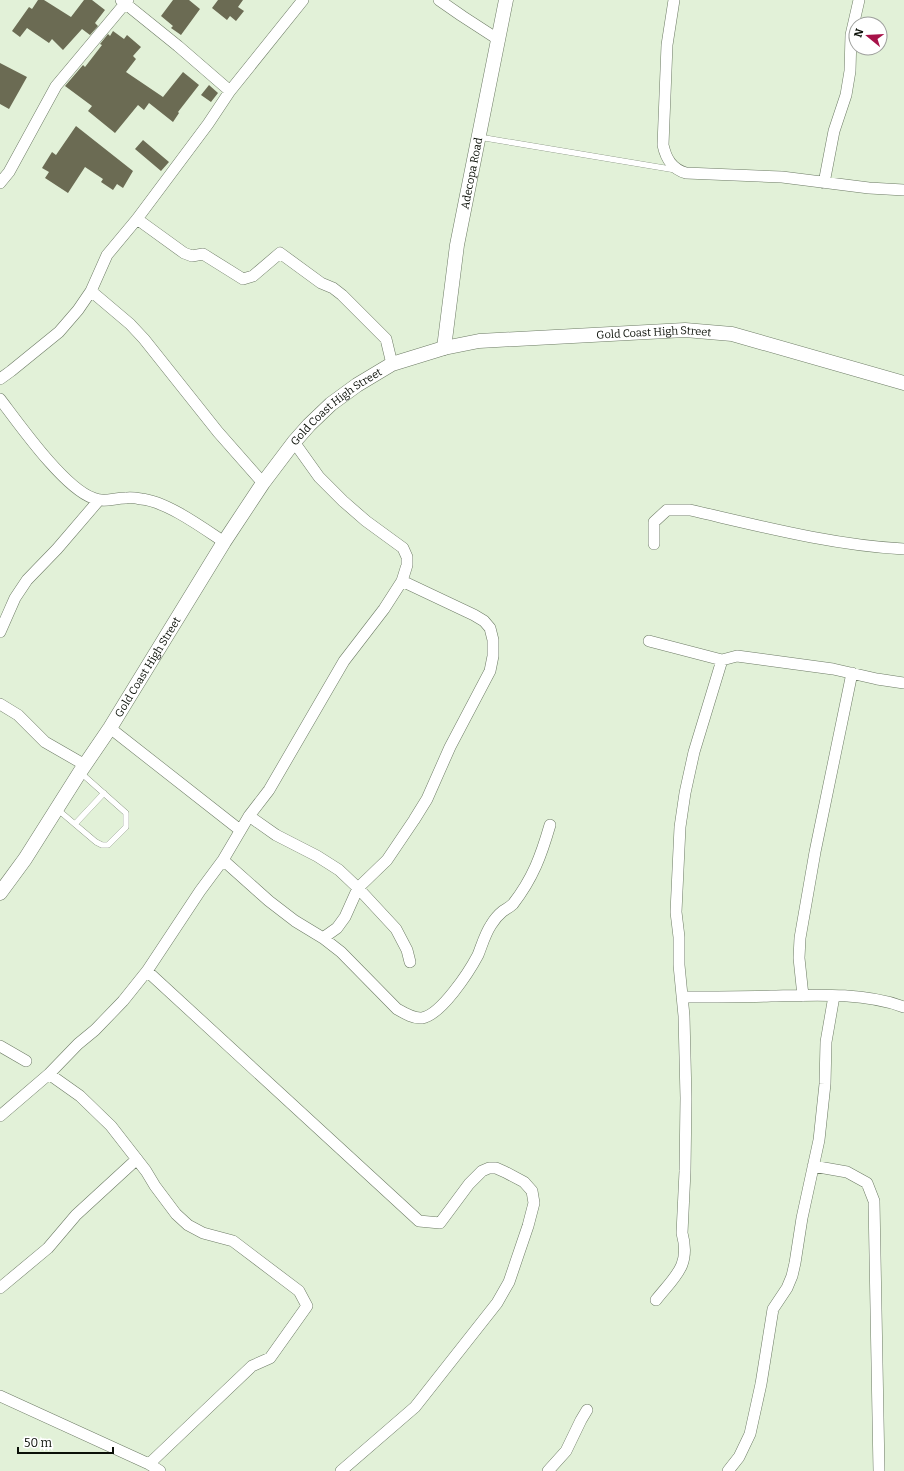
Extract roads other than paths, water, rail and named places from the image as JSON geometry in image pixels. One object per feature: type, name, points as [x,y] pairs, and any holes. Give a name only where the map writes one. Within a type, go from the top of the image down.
[{"type":"street","points":[[0,379],[59,332],[78,310],[91,291],[107,255],[137,219],[208,124],[230,91],[302,0]]},
{"type":"street","points":[[440,0],[499,40]]},
{"type":"street","name":"Adecopa Road","points":[[444,348],[457,245],[506,0]]},
{"type":"street","points":[[674,0],[667,45],[663,145],[665,156],[678,171],[686,173],[782,177],[824,183],[904,190]]},
{"type":"street","points":[[824,183],[834,131],[847,87],[851,65],[851,35],[859,0]]},
{"type":"street","points":[[0,183],[9,172],[56,86],[125,1],[230,91]]},
{"type":"street","points":[[137,219],[184,253],[192,256],[203,254],[243,279],[252,276],[280,253],[321,283],[333,288],[342,295],[386,339],[392,364]]},
{"type":"street","points":[[91,291],[130,324],[144,339],[218,432],[263,483]]},
{"type":"street","name":"Gold Coast High Street","points":[[0,893],[26,859],[110,728],[224,542],[263,483],[294,442],[331,404],[357,385],[392,364],[444,348],[479,341],[685,330],[732,334],[904,383]]},
{"type":"street","points":[[0,399],[32,440],[68,482],[79,491],[92,498],[104,501],[125,498],[143,499],[184,516],[224,542]]},
{"type":"street","points":[[0,1116],[49,1074],[74,1048],[95,1030],[123,1001],[147,971],[222,860],[249,816],[269,790],[344,661],[384,609],[402,581],[407,565],[407,557],[403,548],[366,521],[318,477],[294,442]]},
{"type":"street","points":[[0,632],[15,598],[27,580],[57,549],[99,500]]},
{"type":"street","points":[[654,544],[654,522],[667,510],[690,510],[842,542],[882,548],[904,549]]},
{"type":"street","points":[[324,938],[337,928],[345,917],[358,888],[386,860],[404,836],[427,799],[450,747],[490,671],[493,656],[493,640],[490,628],[484,621],[402,581]]},
{"type":"street","points":[[649,641],[722,660],[737,656],[833,669],[904,683]]},
{"type":"street","points":[[656,1300],[682,1266],[685,1246],[682,1233],[686,1171],[684,1016],[676,912],[680,827],[685,793],[694,752],[722,660]]},
{"type":"street","points":[[803,996],[799,958],[800,938],[815,852],[852,673]]},
{"type":"street","points":[[0,704],[18,715],[45,742],[83,768]]},
{"type":"street","points":[[110,728],[240,830]]},
{"type":"street","points":[[249,816],[276,835],[318,856],[334,866],[358,888],[396,929],[407,950],[410,962]]},
{"type":"street","points":[[222,860],[269,901],[295,921],[324,938],[341,952],[397,1009],[417,1018],[422,1018],[431,1015],[446,1002],[474,961],[487,931],[494,920],[502,912],[512,906],[531,876],[542,853],[550,825]]},
{"type":"street","points":[[147,971],[419,1221],[440,1223],[469,1184],[482,1171],[489,1168],[496,1168],[524,1182],[532,1191],[534,1203],[528,1226],[509,1282],[498,1303],[415,1407],[341,1471]]},
{"type":"street","points":[[682,997],[834,996],[871,998],[904,1007]]},
{"type":"street","points":[[728,1471],[739,1457],[750,1434],[761,1384],[773,1309],[787,1288],[792,1276],[819,1140],[824,1099],[826,1042],[834,996]]},
{"type":"street","points":[[0,1046],[26,1061]]},
{"type":"street","points":[[49,1074],[80,1096],[111,1126],[137,1159],[176,1214],[188,1225],[203,1234],[233,1241],[300,1291],[307,1306],[270,1358],[252,1366],[149,1464]]},
{"type":"street","points":[[0,1288],[48,1248],[76,1215],[137,1159]]},
{"type":"street","points":[[813,1166],[847,1172],[867,1183],[874,1201],[879,1471]]},
{"type":"street","points":[[0,1396],[149,1464],[160,1471]]},
{"type":"street","points":[[548,1471],[566,1451],[587,1410]]},
{"type":"lane","points":[[479,137],[678,171]]},
{"type":"lane","points":[[57,809],[102,845],[108,845],[126,827],[126,813],[104,793],[83,768]]},
{"type":"lane","points":[[75,824],[104,793]]}]
